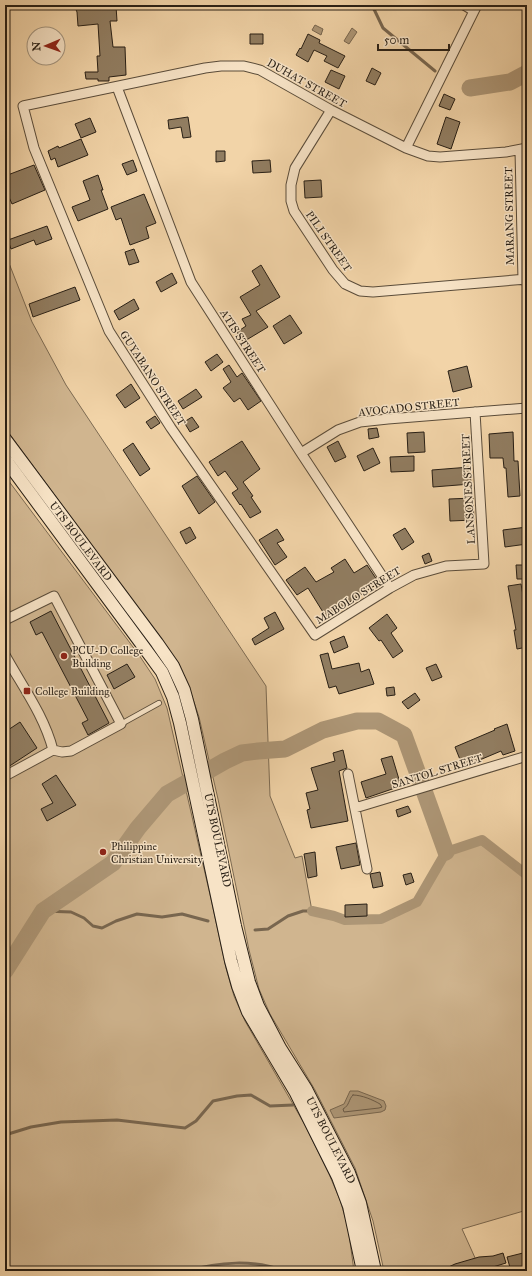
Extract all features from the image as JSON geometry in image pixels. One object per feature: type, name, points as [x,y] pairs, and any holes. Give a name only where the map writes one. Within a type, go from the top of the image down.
[{"type":"main road","name":"UTS BOULEVARD","points":[[5,439],[157,643],[172,666],[184,690],[192,719],[235,926],[249,982],[258,1006],[280,1048],[306,1089],[349,1173],[360,1203],[375,1271]]},
{"type":"main road","name":"UTS BOULEVARD","points":[[5,459],[162,672],[173,697],[180,723],[231,961],[238,986],[248,1012],[296,1093],[338,1177],[349,1206],[363,1271]]},
{"type":"street","points":[[406,148],[476,8],[464,5]]},
{"type":"street","name":"DUHAT STREET","points":[[24,106],[205,68],[244,66],[260,70],[331,110],[406,148],[428,156],[440,157],[523,150]]},
{"type":"street","name":"ATIS STREET","points":[[117,87],[191,282],[390,588]]},
{"type":"street","name":"GUYABANO STREET","points":[[24,106],[34,148],[109,331],[171,428],[315,635]]},
{"type":"street","name":"PILI STREET","points":[[331,110],[295,168],[291,185],[291,201],[294,211],[333,270],[345,284],[360,291],[373,292],[525,279]]},
{"type":"street","name":"MARANG STREET","points":[[523,150],[525,279]]},
{"type":"street","name":"AVOCADO STREET","points":[[301,453],[338,430],[360,422],[527,408]]},
{"type":"street","name":"LANSONES STREET","points":[[475,412],[484,564]]},
{"type":"street","name":"MABOLO STREET","points":[[315,635],[390,588],[414,575],[446,566],[484,564]]},
{"type":"street","points":[[5,620],[54,596],[121,724],[71,751],[62,752],[53,750],[5,776]]},
{"type":"street","points":[[5,655],[27,691],[49,734],[53,750]]},
{"type":"street","name":"SANTOL STREET","points":[[355,808],[527,756]]},
{"type":"street","points":[[348,774],[366,869]]},
{"type":"lane","points":[[121,724],[159,704]]},
{"type":"shaded area","points":[[5,253],[32,322],[66,385],[266,686],[270,796],[295,858],[302,856],[312,911],[346,920],[381,919],[417,902],[446,852],[482,840],[527,875],[527,1210],[462,1229],[481,1271],[384,1271],[373,1221],[355,1168],[315,1090],[270,1014],[259,989],[249,950],[218,799],[199,717],[189,687],[177,662],[162,640],[5,428]]},
{"type":"shaded area","name":"Philippine Christian University","points":[[5,476],[139,655],[155,679],[167,708],[226,968],[234,996],[245,1021],[305,1125],[329,1174],[340,1200],[348,1227],[354,1271],[5,1271]]},
{"type":"water","points":[[315,25],[323,29],[321,35],[312,30]]},
{"type":"water","points":[[352,28],[357,32],[349,44],[344,41]]},
{"type":"water","points":[[350,1091],[358,1091],[384,1101],[386,1106],[385,1110],[381,1112],[334,1118],[330,1110],[344,1104]]},
{"type":"building","points":[[74,5],[107,5],[107,7],[116,6],[117,21],[110,21],[113,47],[125,47],[126,75],[109,77],[109,81],[86,79],[85,72],[98,72],[97,56],[100,56],[98,24],[78,26],[77,12]]},
{"type":"building","points":[[250,34],[263,34],[263,44],[250,44]]},
{"type":"building","points":[[308,34],[320,40],[319,43],[345,56],[338,68],[324,61],[327,56],[314,50],[308,62],[296,55],[300,48],[301,49]]},
{"type":"building","points":[[372,68],[381,73],[375,85],[366,81]]},
{"type":"building","points":[[331,70],[345,76],[339,89],[325,82]]},
{"type":"building","points":[[444,94],[455,99],[450,110],[439,106]]},
{"type":"building","points":[[188,117],[191,137],[183,138],[181,127],[169,129],[168,120]]},
{"type":"building","points":[[446,117],[460,122],[451,149],[437,144]]},
{"type":"building","points":[[90,118],[96,132],[81,138],[75,124]]},
{"type":"building","points":[[81,139],[88,155],[58,167],[55,158],[51,160],[48,151],[58,146],[59,148]]},
{"type":"building","points":[[216,151],[225,151],[225,161],[216,162]]},
{"type":"building","points":[[133,160],[137,171],[127,175],[122,164]]},
{"type":"building","points":[[270,160],[271,172],[253,173],[252,161]]},
{"type":"building","points":[[34,165],[45,190],[12,204],[5,188],[5,176]]},
{"type":"building","points":[[98,175],[103,190],[101,190],[108,209],[78,221],[72,207],[90,200],[83,181]]},
{"type":"building","points":[[321,180],[322,197],[305,198],[304,181]]},
{"type":"building","points":[[144,194],[156,223],[146,227],[149,238],[130,245],[121,218],[116,220],[111,207]]},
{"type":"building","points":[[47,226],[52,239],[36,245],[34,240],[11,249],[8,240]]},
{"type":"building","points":[[134,249],[139,262],[129,265],[125,252]]},
{"type":"building","points":[[261,265],[280,297],[256,311],[268,327],[243,342],[237,332],[246,326],[242,319],[251,315],[240,297],[260,285],[252,271]]},
{"type":"building","points":[[172,273],[177,283],[161,292],[156,282]]},
{"type":"building","points":[[75,287],[80,300],[33,317],[29,304]]},
{"type":"building","points":[[134,299],[139,309],[119,320],[114,311]]},
{"type":"building","points":[[290,315],[302,333],[284,344],[273,326]]},
{"type":"building","points":[[217,354],[223,362],[211,371],[205,362]]},
{"type":"building","points":[[229,365],[237,377],[242,373],[261,401],[248,410],[240,398],[234,402],[223,388],[231,382],[223,369]]},
{"type":"building","points":[[467,366],[472,387],[453,392],[448,371]]},
{"type":"building","points":[[131,384],[140,398],[125,408],[116,395]]},
{"type":"building","points":[[196,389],[202,397],[183,409],[178,401]]},
{"type":"building","points":[[155,416],[160,423],[151,429],[146,422]]},
{"type":"building","points":[[192,417],[199,427],[190,432],[184,422]]},
{"type":"building","points":[[377,428],[379,437],[369,439],[368,429]]},
{"type":"building","points":[[424,432],[425,452],[408,453],[407,433]]},
{"type":"building","points":[[513,432],[514,461],[518,461],[520,496],[508,497],[506,468],[504,468],[503,458],[490,458],[489,434]]},
{"type":"building","points":[[242,441],[260,469],[243,482],[253,496],[251,497],[261,512],[250,518],[232,493],[238,489],[225,471],[218,476],[209,462]]},
{"type":"building","points":[[338,441],[346,457],[335,462],[327,447]]},
{"type":"building","points":[[133,443],[150,469],[140,476],[123,450]]},
{"type":"building","points":[[373,448],[380,463],[364,471],[357,456]]},
{"type":"building","points":[[414,456],[414,471],[391,472],[390,457]]},
{"type":"building","points":[[470,467],[471,484],[433,487],[432,470]]},
{"type":"building","points":[[197,476],[215,502],[199,514],[182,486]]},
{"type":"building","points":[[473,498],[474,520],[450,521],[449,499]]},
{"type":"building","points":[[190,527],[196,538],[186,544],[180,532]]},
{"type":"building","points":[[527,527],[527,544],[505,547],[503,530]]},
{"type":"building","points":[[405,528],[414,542],[402,550],[393,535]]},
{"type":"building","points":[[277,529],[284,540],[277,543],[287,557],[275,565],[259,540]]},
{"type":"building","points":[[429,553],[432,561],[425,564],[422,556]]},
{"type":"building","points":[[345,559],[354,573],[367,565],[379,583],[326,617],[308,588],[297,595],[286,580],[305,567],[316,582],[334,572],[331,568]]},
{"type":"building","points":[[516,565],[527,565],[527,579],[517,579]]},
{"type":"building","points":[[521,584],[527,619],[527,647],[517,649],[514,630],[516,630],[508,586]]},
{"type":"building","name":"PCU-D College Building","points":[[51,611],[109,723],[88,735],[82,723],[88,720],[42,632],[36,635],[30,622]]},
{"type":"building","points":[[275,612],[284,629],[255,645],[252,639],[269,628],[264,618]]},
{"type":"building","points":[[387,614],[397,628],[391,633],[403,651],[393,658],[381,640],[379,641],[369,628]]},
{"type":"building","points":[[344,636],[348,647],[334,653],[330,642]]},
{"type":"building","points":[[328,653],[332,669],[359,663],[361,672],[369,669],[374,684],[339,694],[336,686],[329,688],[320,655]]},
{"type":"building","points":[[127,664],[135,677],[114,689],[107,675]]},
{"type":"building","points":[[436,664],[442,677],[432,681],[426,668]]},
{"type":"building","points":[[394,687],[395,695],[387,696],[386,688]]},
{"type":"building","points":[[415,693],[420,700],[408,709],[402,702]]},
{"type":"building","points":[[20,722],[37,748],[5,769],[5,732]]},
{"type":"building","points":[[507,724],[515,751],[503,755],[501,751],[463,767],[455,747]]},
{"type":"building","points":[[343,750],[347,768],[339,771],[348,821],[311,828],[307,810],[310,809],[306,793],[318,790],[311,768],[335,761],[333,753]]},
{"type":"building","points":[[392,756],[401,786],[366,798],[361,782],[386,774],[381,759]]},
{"type":"building","points":[[56,775],[76,805],[47,821],[41,809],[53,803],[42,784]]},
{"type":"building","points":[[408,806],[411,812],[398,817],[396,810]]},
{"type":"building","points":[[356,843],[360,865],[341,869],[336,847]]},
{"type":"building","points":[[315,852],[317,876],[308,878],[304,854]]},
{"type":"building","points":[[380,872],[383,886],[373,888],[370,874]]},
{"type":"building","points":[[411,873],[414,882],[406,885],[403,875]]},
{"type":"building","points":[[367,904],[367,916],[345,917],[345,905]]},
{"type":"building","points":[[527,1252],[527,1267],[511,1271],[507,1257]]},
{"type":"building","points":[[503,1253],[506,1263],[493,1267],[494,1271],[440,1271],[455,1264],[479,1257],[493,1256]]},
{"type":"waterway","points":[[372,5],[383,28],[435,71]]},
{"type":"waterway","points":[[470,88],[510,82],[527,73]]},
{"type":"waterway","points":[[5,971],[43,911],[113,863],[138,828],[167,794],[242,753],[285,749],[323,730],[357,721],[378,721],[404,735],[446,852]]},
{"type":"waterway","points":[[312,911],[345,920],[381,919],[417,902],[446,852],[482,840],[527,875]]},
{"type":"waterway","points":[[43,911],[71,912],[84,918],[93,926],[102,928],[116,921],[137,914],[162,917],[182,914],[208,921]]},
{"type":"waterway","points":[[255,930],[268,929],[288,916],[303,911],[312,911]]},
{"type":"waterway","points":[[5,1135],[31,1127],[61,1122],[117,1120],[185,1128],[196,1121],[213,1101],[237,1096],[251,1095],[270,1106],[293,1105]]},
{"type":"waterway","points":[[187,1271],[236,1263],[261,1265],[284,1271]]},
{"type":"place","name":"PCU-D College Building","points":[[64,656]]},
{"type":"place","name":"College Building","points":[[27,691]]},
{"type":"place","name":"Philippine Christian University","points":[[103,852]]}]
